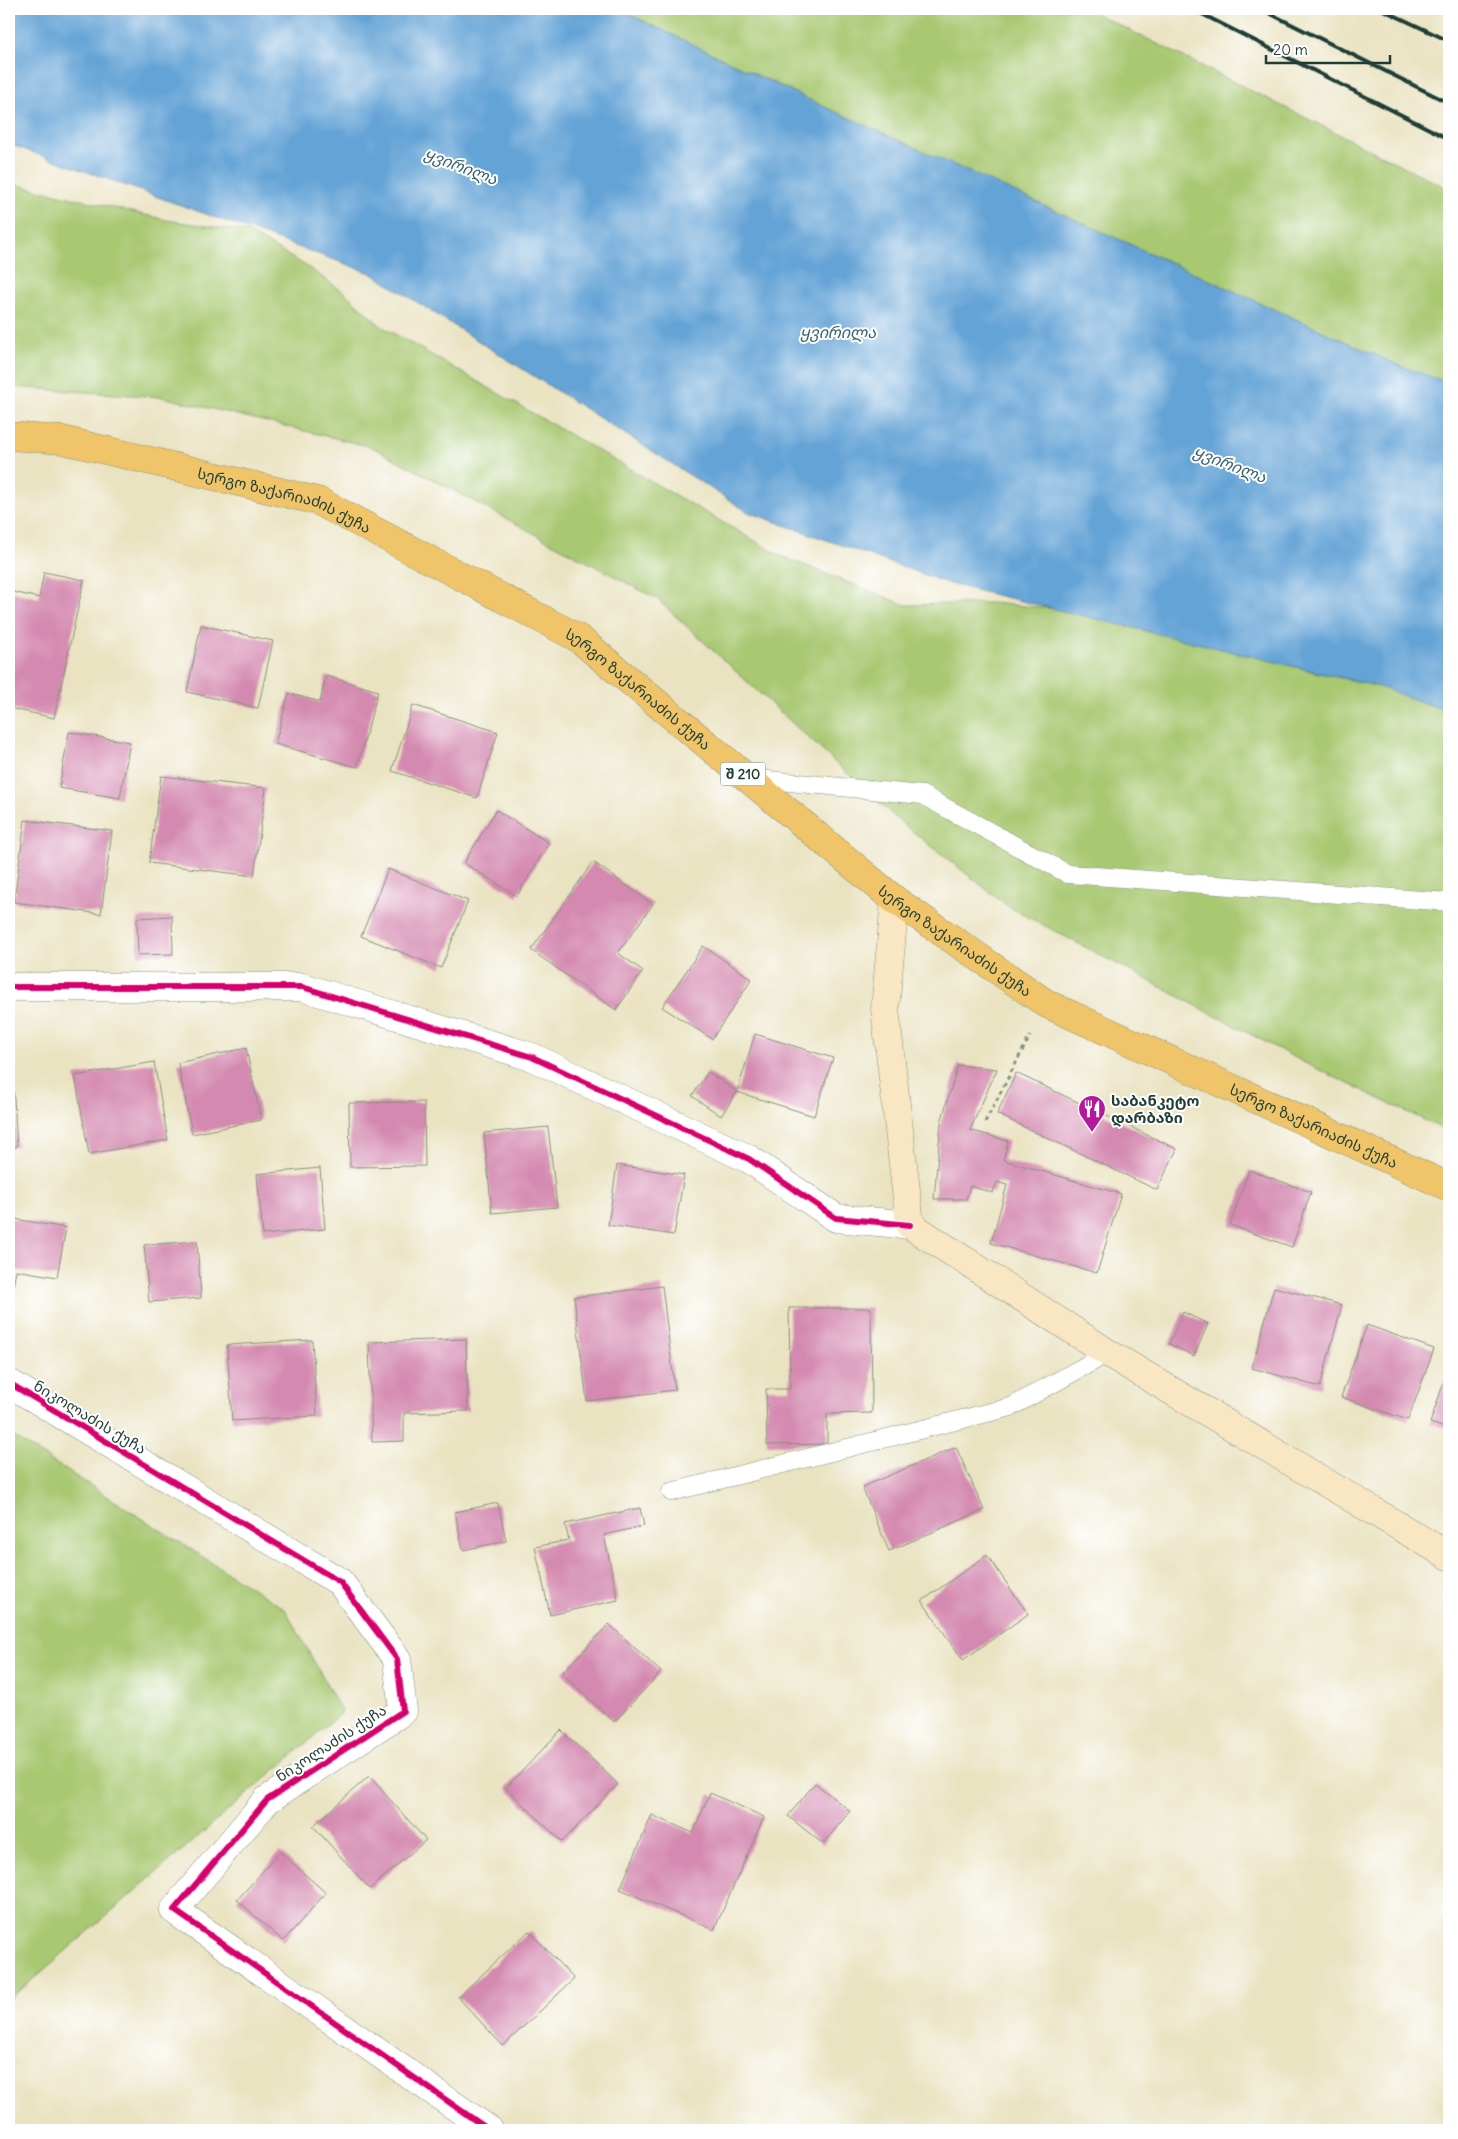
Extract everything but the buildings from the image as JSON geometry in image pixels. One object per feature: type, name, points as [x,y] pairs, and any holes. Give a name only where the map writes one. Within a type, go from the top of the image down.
[{"type":"main road","name":"სერგო ზაქარიაძის ქუჩა","points":[[9,436],[63,440],[318,501],[578,638],[896,900],[1048,1004],[1449,1187]]},
{"type":"main road","points":[[896,900],[885,1009],[910,1225],[1108,1353],[1449,1556]]},
{"type":"street","points":[[9,987],[302,987],[532,1057],[749,1159],[836,1218],[910,1225]]},
{"type":"street","name":"ნიკოლაძის ქუჩა","points":[[9,1383],[340,1582],[397,1659],[403,1711],[267,1800],[174,1910],[489,2130]]},
{"type":"lane","points":[[747,778],[922,795],[1068,874],[1449,902]]},
{"type":"lane","points":[[671,1492],[1011,1407],[1108,1353]]},
{"type":"path","points":[[986,1122],[1017,1060]]},
{"type":"green space","points":[[618,9],[1087,9],[1449,189],[1449,383],[1398,365],[816,103]]},
{"type":"green space","points":[[9,183],[166,220],[248,232],[306,266],[345,293],[381,326],[781,556],[905,605],[990,603],[1097,612],[1310,671],[1449,702],[1449,1132],[1305,1063],[1009,907],[898,820],[657,599],[372,447],[162,397],[9,387]]},
{"type":"green space","points":[[9,1434],[285,1609],[342,1712],[9,2000]]},
{"type":"water","name":"ყვირილა","points":[[9,9],[618,9],[816,103],[1398,365],[1449,383],[1449,712],[1380,687],[950,584],[748,512],[371,273],[9,144]]},
{"type":"railway","points":[[1192,9],[1449,139]]},
{"type":"railway","points":[[1261,9],[1449,103]]},
{"type":"railway","points":[[1381,9],[1449,41]]},
{"type":"cycle path","points":[[9,987],[302,987],[532,1057],[749,1159],[836,1218],[910,1225]]},
{"type":"cycle path","points":[[9,1383],[340,1582],[397,1659],[403,1711],[267,1800],[174,1910],[489,2130]]},
{"type":"place","name":"საბანკეტო დარბაზი","points":[[1092,1133]]}]
